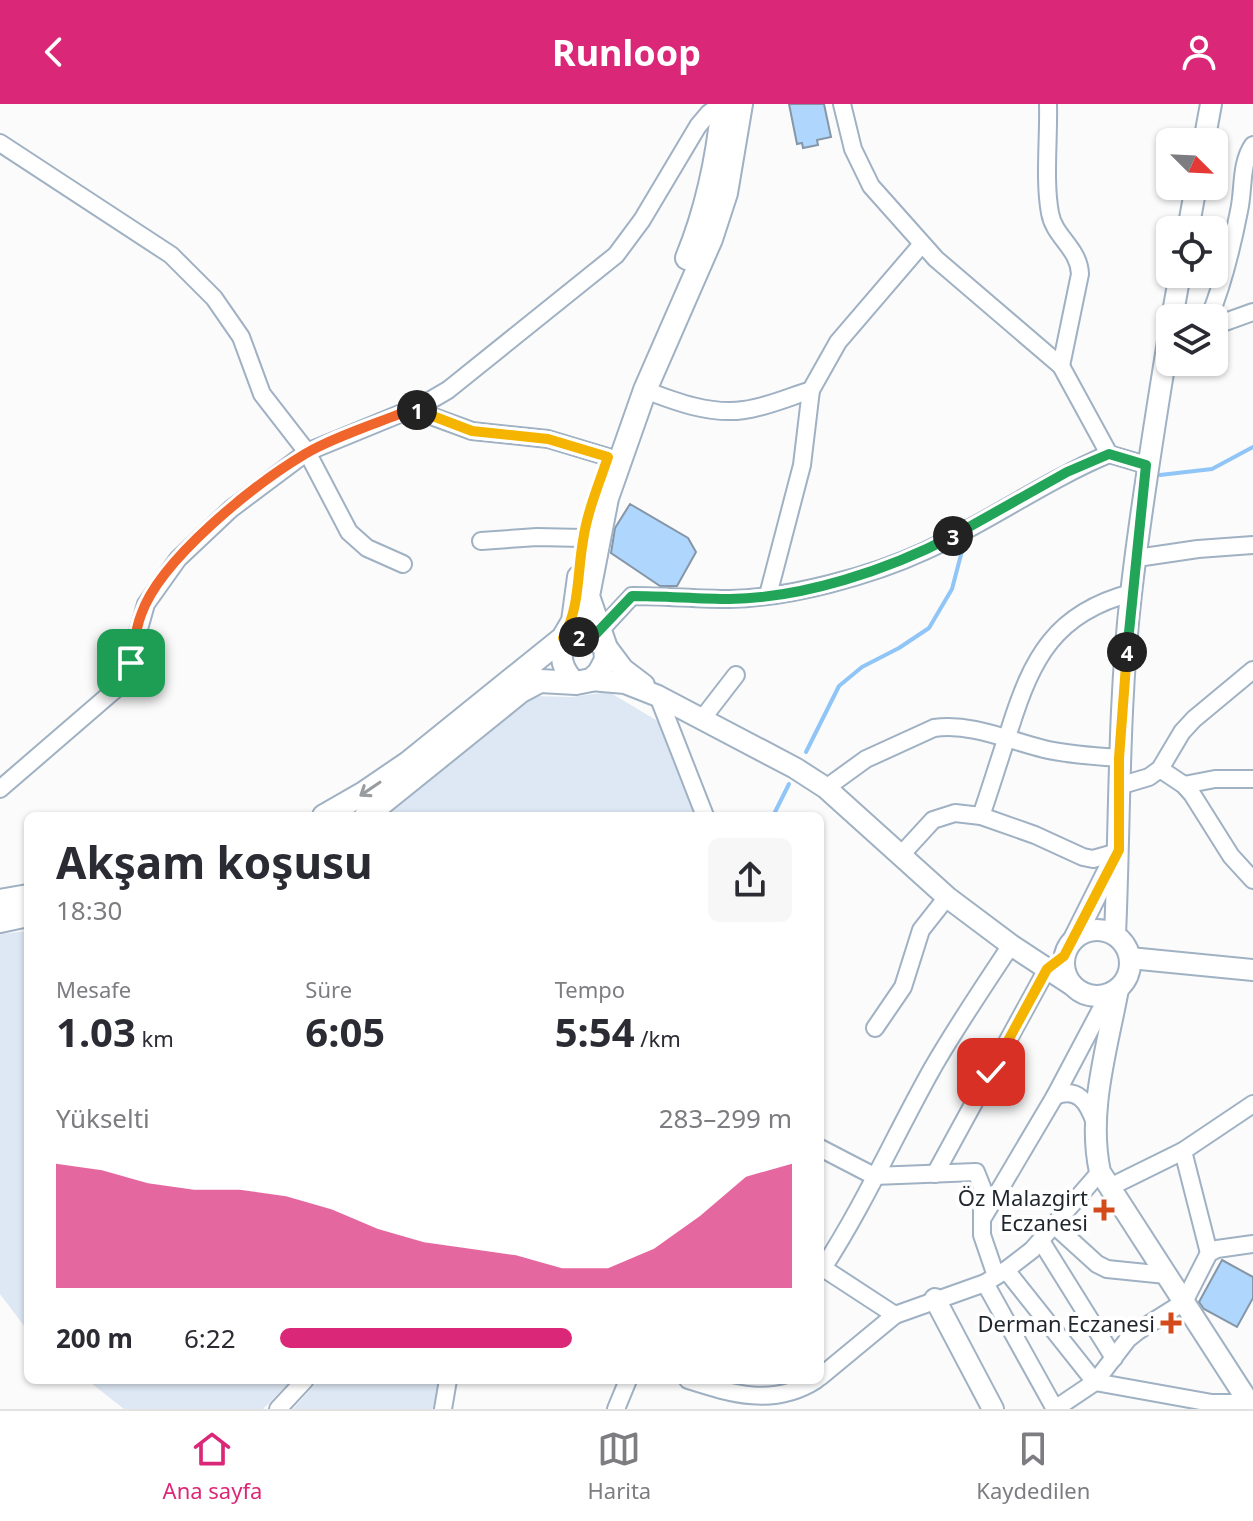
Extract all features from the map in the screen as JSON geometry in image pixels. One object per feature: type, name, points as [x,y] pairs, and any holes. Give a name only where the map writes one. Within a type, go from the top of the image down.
[{"type":"main road","points":[[331,812],[408,763],[563,638],[573,621],[583,538],[592,501],[634,386],[696,236],[719,150],[723,104]]},
{"type":"main road","points":[[371,812],[521,691],[540,681],[584,682],[599,673],[606,660],[588,596],[607,498],[645,390],[711,239],[726,193],[741,104]]},
{"type":"main road","points":[[0,901],[24,897]]},
{"type":"main road","points":[[0,921],[24,916]]},
{"type":"street","points":[[0,789],[124,682],[146,604],[168,571],[192,544],[265,482],[307,452],[412,409],[458,383],[603,268],[630,239],[698,126],[709,113],[723,104]]},
{"type":"street","points":[[842,104],[853,149],[871,186],[936,259],[1061,366],[1109,454]]},
{"type":"street","points":[[1048,104],[1050,211],[1056,230],[1071,247],[1080,274],[1061,366]]},
{"type":"street","points":[[1207,128],[1211,104]]},
{"type":"street","points":[[0,143],[139,232],[171,255],[190,274],[227,314],[241,337],[262,394],[307,452],[349,532],[367,548],[403,564]]},
{"type":"street","points":[[1214,304],[1240,207],[1244,164],[1253,145]]},
{"type":"street","points":[[768,595],[802,465],[811,390],[838,342],[922,244]]},
{"type":"street","points":[[1228,321],[1253,312]]},
{"type":"street","points":[[1115,935],[1119,758],[1131,593],[1146,465],[1162,376]]},
{"type":"street","points":[[645,390],[696,407],[727,411],[761,406],[811,390]]},
{"type":"street","points":[[412,409],[472,431],[548,439],[608,457]]},
{"type":"street","points":[[599,638],[632,596],[730,599],[768,595],[865,573],[924,551],[1067,472],[1109,454],[1146,465]]},
{"type":"street","points":[[481,541],[583,538]]},
{"type":"street","points":[[1137,558],[1253,545]]},
{"type":"street","points":[[981,816],[1023,684],[1040,653],[1065,627],[1084,613],[1109,599],[1131,593]]},
{"type":"street","points":[[703,812],[658,696],[623,669],[599,638],[563,638],[560,656],[563,667],[584,682],[625,683],[658,696],[795,768],[826,788],[947,897],[1011,945],[1089,996],[1113,992]]},
{"type":"street","points":[[1119,786],[1149,777],[1160,769],[1182,732],[1194,719],[1253,670]]},
{"type":"street","points":[[702,719],[736,675]]},
{"type":"street","points":[[826,788],[866,759],[934,728],[957,727],[1044,749],[1119,758]]},
{"type":"street","points":[[1160,769],[1184,785],[1231,856],[1253,880]]},
{"type":"street","points":[[1184,785],[1215,779],[1253,779]]},
{"type":"street","points":[[900,856],[938,816],[965,813],[1035,835],[1083,857],[1093,859],[1118,851]]},
{"type":"street","points":[[935,1174],[1047,969],[1064,956],[1075,937],[1118,851]]},
{"type":"street","points":[[875,1028],[903,987],[921,930],[947,897]]},
{"type":"street","points":[[1075,937],[1094,929],[1115,935],[1128,949],[1130,970],[1113,992],[1055,1096],[990,1190],[982,1219],[982,1235],[996,1276],[1055,1409],[1095,1382],[1138,1331],[1184,1302],[1209,1253],[1253,1244]]},
{"type":"street","points":[[824,1263],[858,1212],[874,1176],[953,1034],[1011,945]]},
{"type":"street","points":[[1064,956],[1066,977],[1072,985]]},
{"type":"street","points":[[1130,958],[1253,970]]},
{"type":"street","points":[[1113,992],[1095,1125],[1095,1150],[1105,1180],[1251,1406]]},
{"type":"street","points":[[1055,1096],[1063,1092],[1084,1099],[1095,1125]]},
{"type":"street","points":[[824,1373],[895,1315],[996,1276],[1041,1241],[1054,1225],[1105,1180],[1183,1151],[1253,1104]]},
{"type":"street","points":[[824,1150],[874,1176],[976,1172],[990,1190]]},
{"type":"street","points":[[1183,1151],[1209,1253]]},
{"type":"street","points":[[1054,1225],[1097,1264],[1107,1269],[1166,1275]]},
{"type":"street","points":[[1041,1241],[1114,1358]]},
{"type":"street","points":[[824,1270],[895,1315]]},
{"type":"street","points":[[996,1276],[1095,1382],[1212,1403],[1251,1406]]},
{"type":"street","points":[[935,1299],[993,1409]]},
{"type":"street","points":[[278,1409],[301,1384]]},
{"type":"street","points":[[443,1409],[447,1384]]},
{"type":"street","points":[[616,1409],[626,1384]]},
{"type":"street","points":[[701,1384],[726,1392],[772,1395],[787,1394],[806,1384]]},
{"type":"shaded area","points":[[609,692],[661,723],[697,812],[380,812],[404,799],[534,696],[571,697]]},
{"type":"shaded area","points":[[24,931],[24,1326],[0,1294],[0,934]]},
{"type":"shaded area","points":[[92,1384],[288,1384],[263,1409],[124,1409]]},
{"type":"shaded area","points":[[315,1384],[438,1384],[433,1409],[293,1409]]},
{"type":"building","points":[[789,104],[824,104],[831,137],[817,140],[818,145],[803,148],[802,143],[797,144]]},
{"type":"building","points":[[630,504],[688,538],[696,552],[677,586],[660,586],[611,553],[615,528]]},
{"type":"building","points":[[1222,1260],[1253,1277],[1253,1298],[1237,1327],[1204,1309],[1199,1302]]},
{"type":"waterway","points":[[1160,475],[1212,469],[1253,447]]},
{"type":"waterway","points":[[806,752],[839,686],[862,667],[929,628],[952,589],[963,547]]},
{"type":"waterway","points":[[775,812],[789,784]]},
{"type":"place","name":"Öz Malazgirt Eczanesi","points":[[1104,1210]]},
{"type":"place","name":"Derman Eczanesi","points":[[1171,1323]]},
{"type":"route","points":[[131,663],[140,616],[146,604],[168,571],[192,544],[231,509],[307,452],[412,409],[472,431],[548,439],[608,457],[583,538],[573,621],[563,638],[591,639],[632,596],[730,599],[782,594],[865,573],[924,551],[1067,472],[1109,454],[1146,465],[1131,593],[1119,758],[1119,850],[1075,937],[1064,956],[1047,969],[991,1072]]}]
